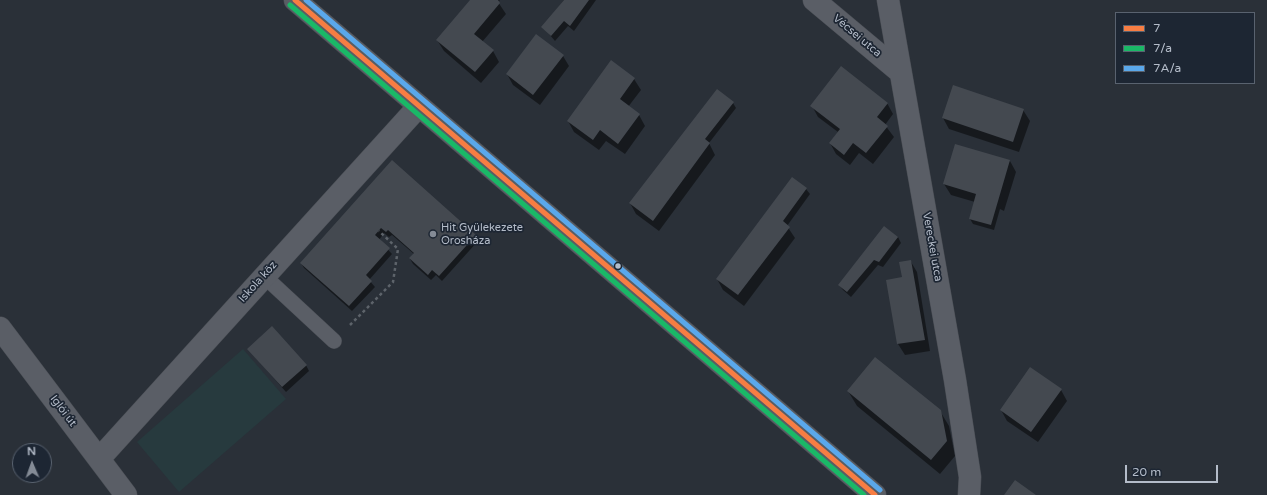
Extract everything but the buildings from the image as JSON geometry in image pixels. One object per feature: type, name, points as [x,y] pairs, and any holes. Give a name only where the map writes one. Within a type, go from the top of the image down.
[{"type":"main road","points":[[295,0],[875,495]]},
{"type":"street","name":"Vécsei utca","points":[[814,0],[900,72]]},
{"type":"street","name":"Vereckei utca","points":[[888,0],[955,380],[970,477],[969,495]]},
{"type":"street","name":"Iskola köz","points":[[99,459],[419,106]]},
{"type":"street","name":"Iglói út","points":[[0,328],[126,495]]},
{"type":"lane","points":[[264,276],[334,341]]},
{"type":"path","points":[[334,341],[393,282],[398,249],[378,231]]},
{"type":"green space","points":[[243,349],[286,399],[179,492],[137,442]]},
{"type":"transit line","name":"7","points":[[295,0],[875,495]]},
{"type":"transit line","name":"7A/a","points":[[306,0],[880,490]]},
{"type":"transit line","name":"7/a","points":[[290,5],[864,495]]},
{"type":"place","name":"Hit Gyülekezete Orosháza","points":[[433,234]]}]
